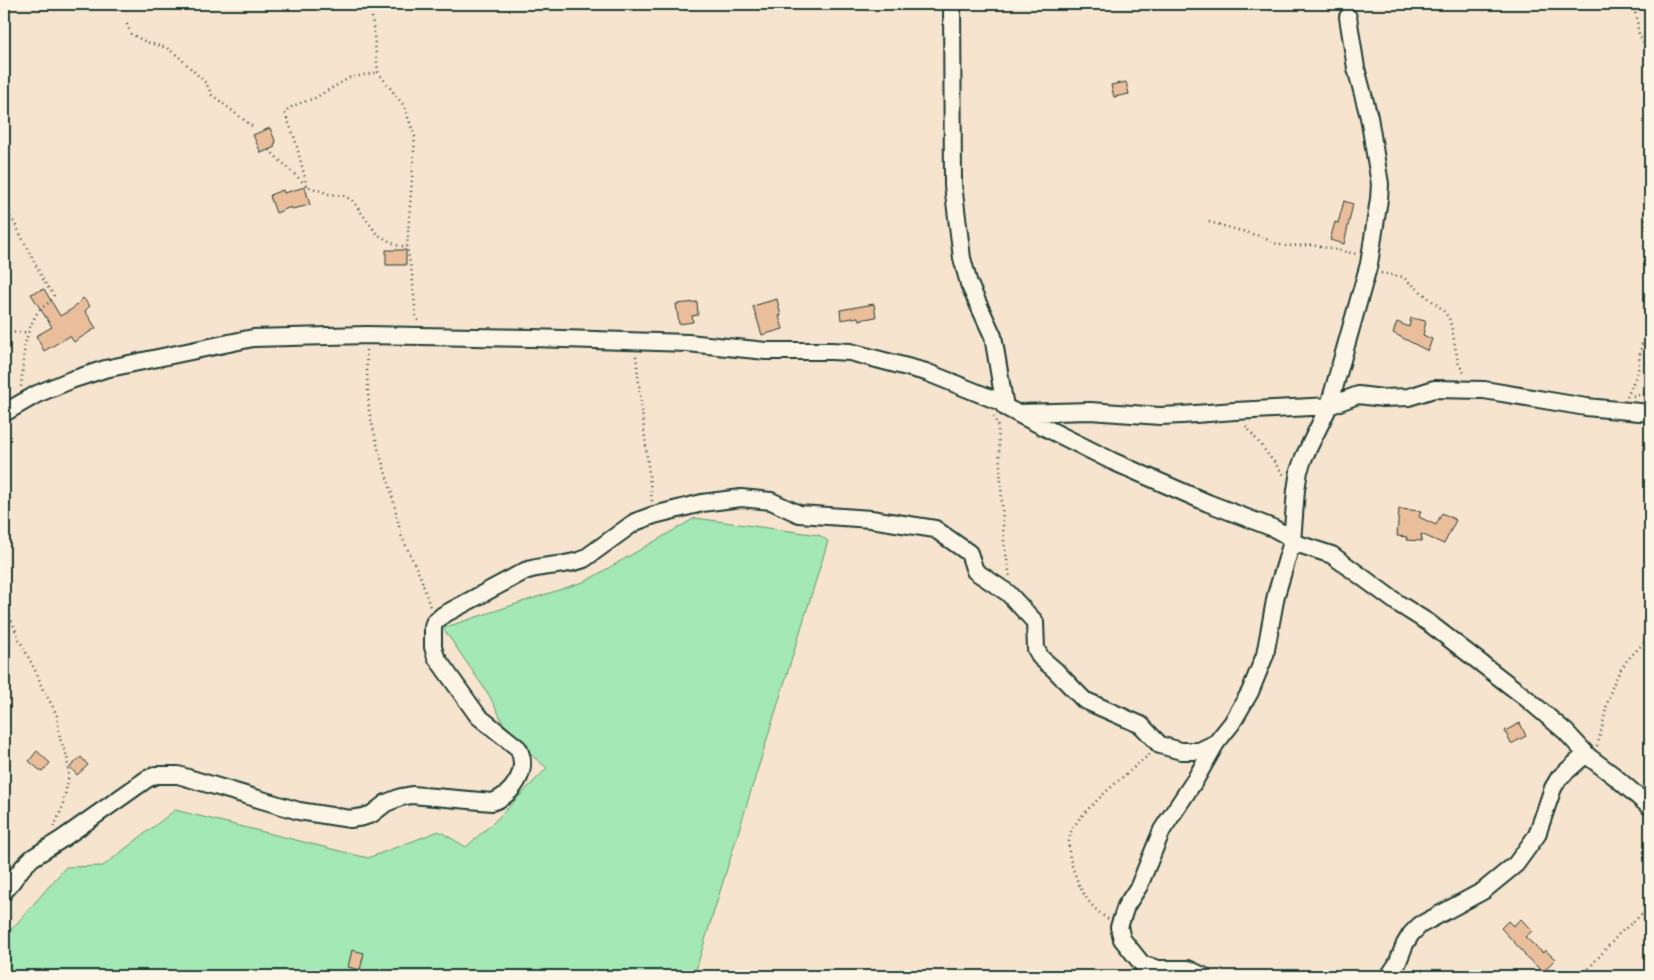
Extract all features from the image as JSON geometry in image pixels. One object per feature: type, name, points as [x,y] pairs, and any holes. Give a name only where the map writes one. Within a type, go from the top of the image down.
[{"type":"street","points":[[952,4],[953,185],[962,258],[969,284],[993,336],[1011,410]]},
{"type":"street","points":[[1203,976],[1188,969],[1158,969],[1142,964],[1122,939],[1119,927],[1126,906],[1139,886],[1162,830],[1195,780],[1216,743],[1232,723],[1250,692],[1266,655],[1276,595],[1292,542],[1296,490],[1304,457],[1329,406],[1369,264],[1380,184],[1370,117],[1356,68],[1348,18]]},
{"type":"street","points":[[4,413],[20,403],[71,380],[105,369],[253,338],[366,335],[428,336],[688,343],[766,351],[850,352],[926,372],[983,394],[1112,461],[1208,503],[1273,528],[1286,535],[1292,542],[1337,558],[1399,604],[1429,623],[1526,698],[1566,732],[1589,757],[1650,807]]},
{"type":"street","points":[[1011,410],[1160,416],[1235,410],[1329,406],[1358,395],[1383,398],[1409,397],[1434,389],[1484,390],[1586,407],[1650,413]]},
{"type":"street","points":[[4,892],[32,858],[147,779],[156,776],[178,775],[299,811],[350,819],[372,814],[386,803],[412,795],[492,802],[502,799],[514,786],[521,774],[523,766],[520,752],[518,748],[478,716],[436,657],[432,636],[434,623],[440,617],[526,571],[575,563],[584,559],[631,525],[654,515],[702,503],[741,498],[771,501],[799,514],[871,519],[935,529],[969,553],[975,571],[1008,593],[1035,622],[1036,649],[1041,658],[1084,700],[1140,725],[1160,745],[1181,751],[1199,751],[1216,743]]},
{"type":"street","points":[[1389,976],[1397,964],[1411,934],[1420,925],[1484,891],[1516,864],[1537,835],[1553,788],[1559,778],[1589,757]]},
{"type":"path","points":[[1631,4],[1637,17],[1638,31],[1650,58]]},
{"type":"path","points":[[372,16],[378,72],[404,106],[415,137],[407,247],[412,274],[416,317],[428,336]]},
{"type":"path","points":[[127,24],[131,34],[146,42],[167,48],[178,56],[206,83],[212,95],[253,127]]},
{"type":"path","points":[[308,186],[286,113],[288,108],[315,98],[349,78],[378,72]]},
{"type":"path","points":[[269,150],[308,186],[352,200],[377,234],[396,246],[407,247]]},
{"type":"path","points":[[1650,179],[1645,221],[1650,247],[1650,280]]},
{"type":"path","points":[[4,209],[14,222],[46,285],[54,295],[51,301],[39,310],[27,332],[20,403]]},
{"type":"path","points":[[1209,222],[1260,236],[1285,246],[1312,245],[1403,277],[1442,308],[1449,318],[1458,362],[1465,375],[1484,390]]},
{"type":"path","points":[[1626,398],[1638,371],[1641,346],[1648,326],[1650,302]]},
{"type":"path","points":[[4,333],[27,332]]},
{"type":"path","points":[[366,335],[369,411],[379,452],[392,490],[402,535],[421,578],[434,623]]},
{"type":"path","points":[[634,342],[654,515]]},
{"type":"path","points":[[983,394],[998,428],[1004,542],[1013,598]]},
{"type":"path","points":[[1235,410],[1296,490]]},
{"type":"path","points":[[4,602],[20,641],[53,707],[60,738],[67,756],[69,776],[62,808],[44,851]]},
{"type":"path","points":[[1589,757],[1601,732],[1604,712],[1619,671],[1650,635]]},
{"type":"path","points":[[1119,927],[1100,914],[1082,892],[1070,863],[1068,848],[1071,831],[1080,817],[1132,768],[1160,745]]},
{"type":"path","points":[[1582,976],[1619,934],[1650,906]]},
{"type":"green space","points":[[695,518],[819,535],[828,541],[694,976],[4,976],[4,938],[66,867],[103,866],[175,810],[368,858],[439,831],[466,847],[493,823],[547,768],[511,738],[489,695],[443,628],[586,581]]},
{"type":"building","points":[[1126,82],[1129,94],[1114,97],[1111,85]]},
{"type":"building","points":[[270,128],[276,143],[274,144],[275,147],[261,153],[253,135]]},
{"type":"building","points":[[305,187],[310,205],[292,209],[291,207],[276,213],[270,196],[272,194],[283,190],[284,193]]},
{"type":"building","points":[[1344,201],[1353,204],[1344,244],[1330,240],[1335,222],[1338,223]]},
{"type":"building","points":[[386,250],[406,250],[406,265],[386,265]]},
{"type":"building","points":[[44,289],[60,316],[72,309],[83,298],[90,306],[85,311],[96,328],[74,342],[70,336],[44,351],[36,336],[52,327],[31,294]]},
{"type":"building","points":[[777,299],[783,329],[762,335],[753,306]]},
{"type":"building","points":[[697,302],[698,315],[692,316],[693,322],[679,324],[676,304]]},
{"type":"building","points":[[874,304],[876,317],[859,320],[858,317],[841,320],[840,310]]},
{"type":"building","points":[[1411,318],[1426,321],[1423,335],[1432,339],[1428,351],[1393,333],[1397,322],[1409,327]]},
{"type":"building","points":[[1399,509],[1421,511],[1419,517],[1436,525],[1442,513],[1456,520],[1444,544],[1421,534],[1422,541],[1406,540],[1407,537],[1397,536]]},
{"type":"building","points":[[1520,723],[1526,736],[1511,744],[1505,731]]},
{"type":"building","points":[[37,751],[50,763],[42,772],[29,761]]},
{"type":"building","points":[[81,757],[88,765],[77,775],[70,767]]},
{"type":"building","points":[[1521,919],[1532,931],[1525,937],[1543,953],[1545,950],[1555,959],[1543,972],[1524,955],[1501,928],[1508,921],[1513,926]]},
{"type":"building","points":[[352,950],[364,953],[360,970],[348,967]]}]
